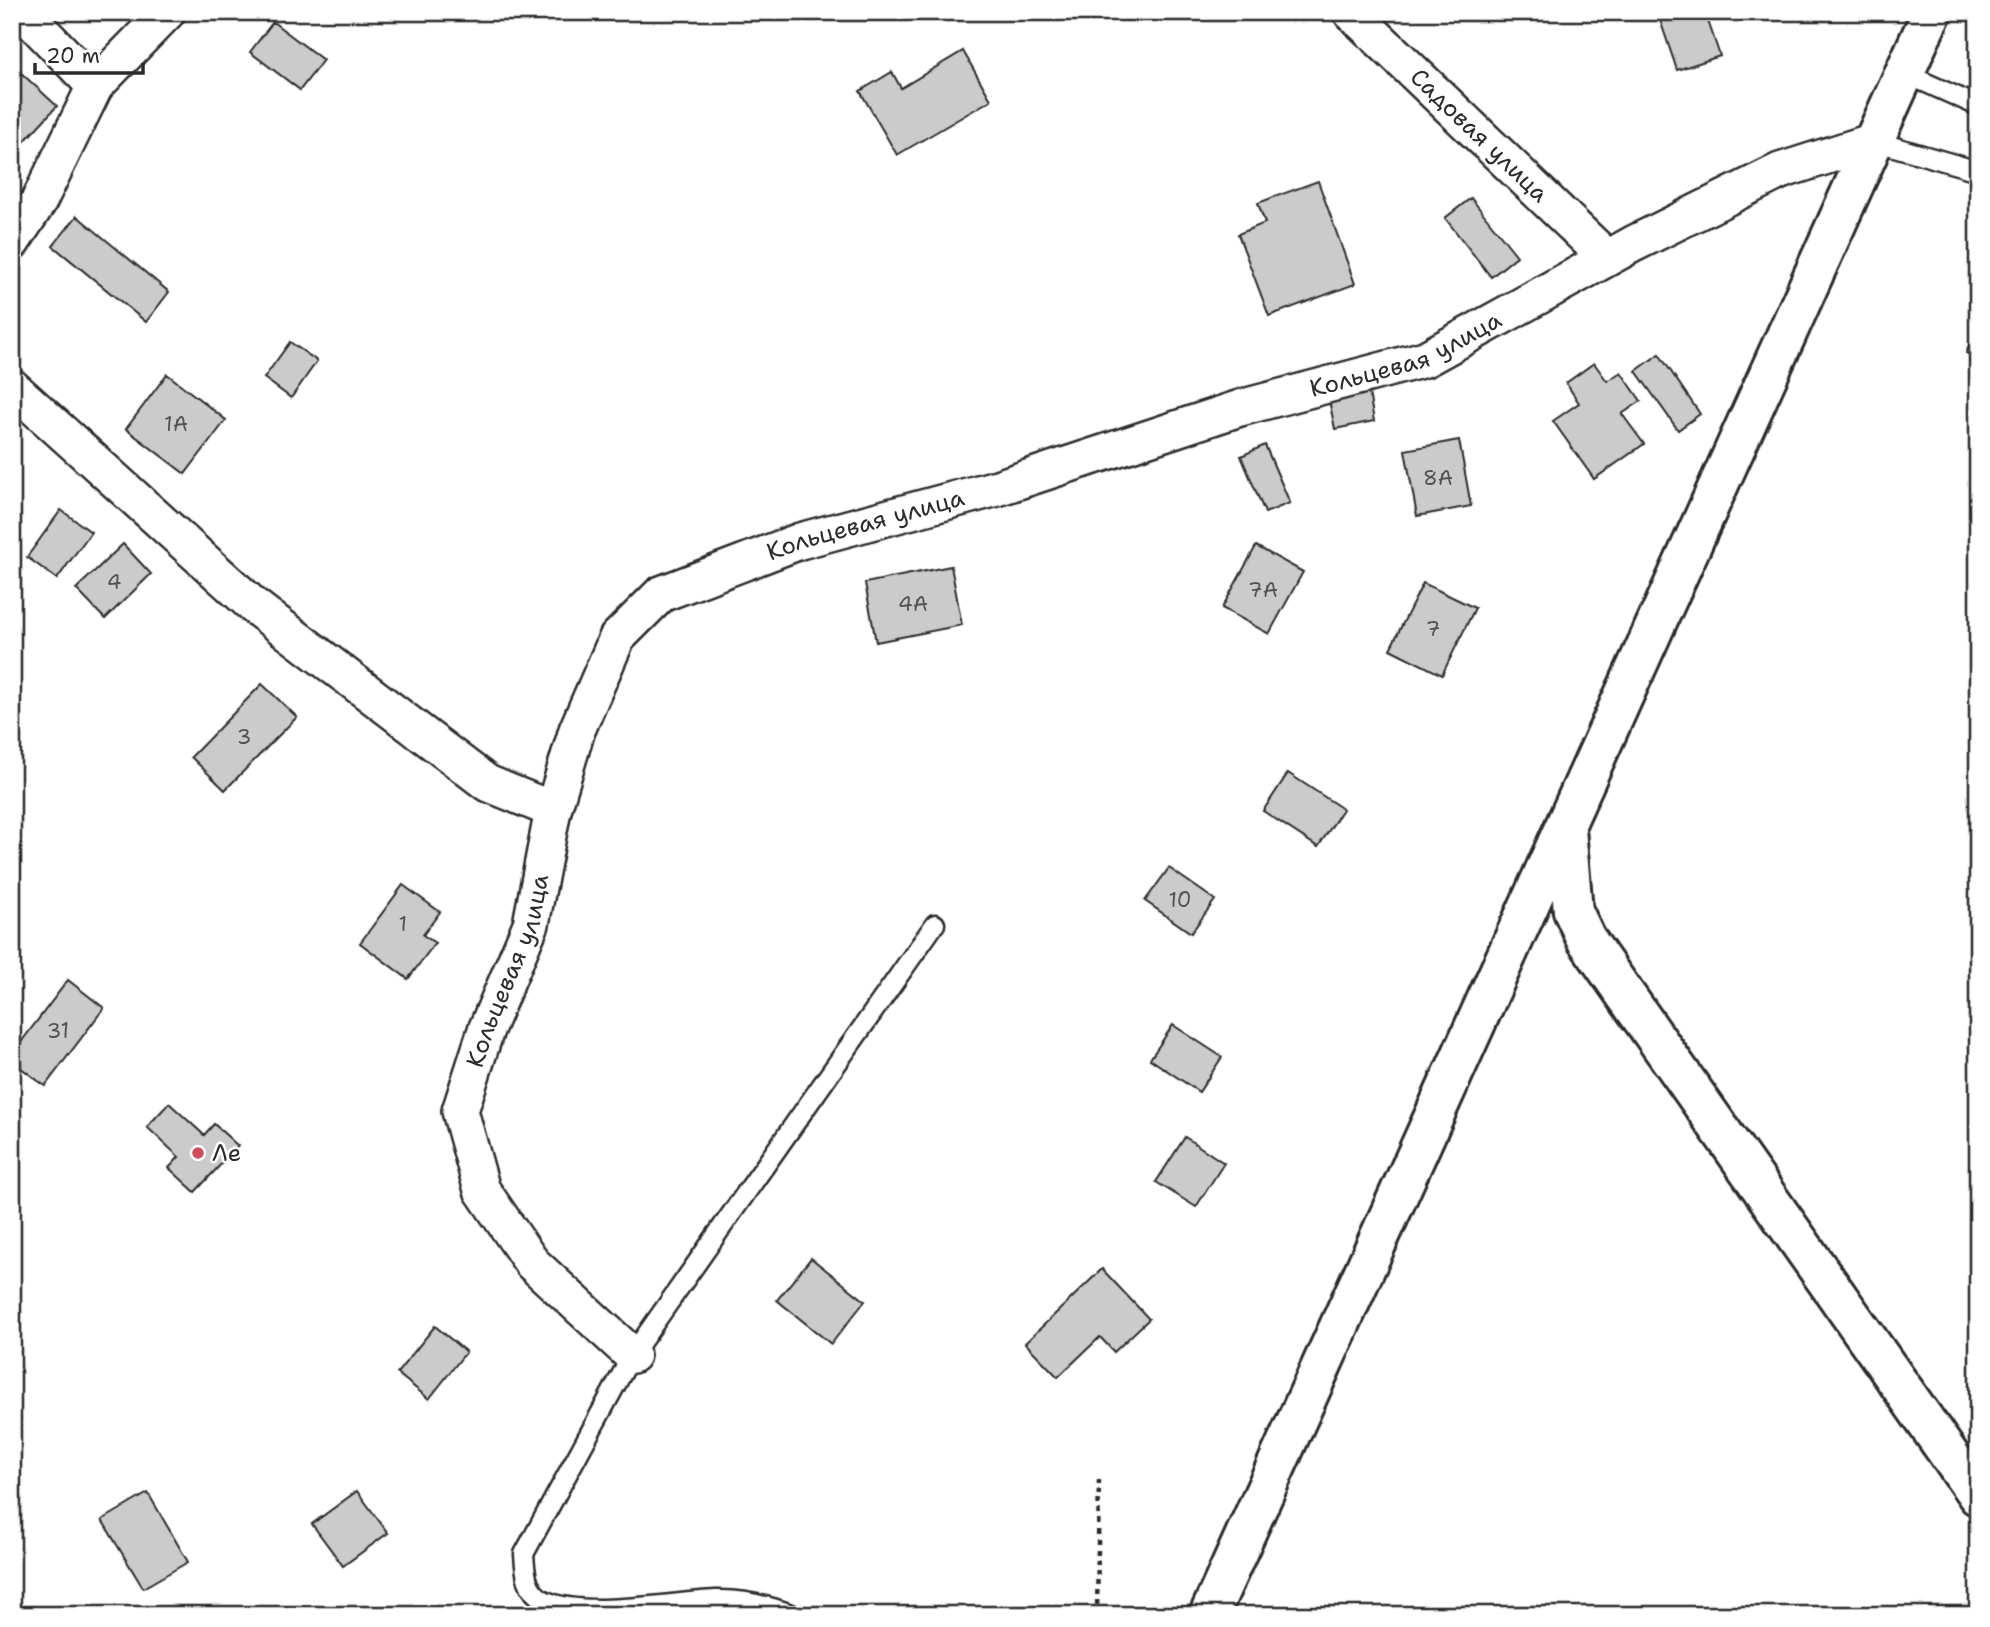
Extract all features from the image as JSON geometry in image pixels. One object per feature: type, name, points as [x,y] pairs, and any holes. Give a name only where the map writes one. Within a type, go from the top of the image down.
[{"type":"street","points":[[23,12],[95,86]]},
{"type":"street","points":[[12,242],[39,201],[95,86],[167,12]]},
{"type":"street","name":"Садовая улица","points":[[1351,12],[1607,258]]},
{"type":"street","points":[[1209,1615],[1932,12]]},
{"type":"street","name":"Кольцевая улица","points":[[632,1355],[532,1263],[482,1190],[460,1111],[486,1030],[531,925],[553,810],[577,730],[617,638],[661,594],[800,541],[997,488],[1240,408],[1425,359],[1607,258],[1780,171],[1874,141]]},
{"type":"street","points":[[12,387],[254,606],[486,783],[553,810]]},
{"type":"street","points":[[1565,823],[1573,911],[1586,939],[1978,1496]]},
{"type":"lane","points":[[1904,73],[1978,106]]},
{"type":"lane","points":[[1874,141],[1978,171]]},
{"type":"lane","points":[[794,1615],[771,1606],[719,1600],[569,1608],[541,1600],[525,1579],[524,1554],[632,1355],[935,924]]},
{"type":"path","points":[[1097,1615],[1099,1476]]},
{"type":"building","points":[[1705,12],[1720,56],[1677,70],[1658,14]]},
{"type":"building","points":[[273,22],[323,60],[300,90],[250,52]]},
{"type":"building","points":[[963,51],[991,100],[897,155],[860,91],[892,72],[901,88]]},
{"type":"building","points":[[19,71],[57,106],[20,146],[12,139],[12,78]]},
{"type":"building","points":[[1318,181],[1355,284],[1269,316],[1238,234],[1265,223],[1258,203]]},
{"type":"building","points":[[1471,198],[1517,256],[1491,277],[1445,218]]},
{"type":"building","points":[[77,216],[169,292],[146,322],[53,246]]},
{"type":"building","points":[[1978,327],[1978,358],[1966,353]]},
{"type":"building","points":[[290,342],[317,361],[291,398],[264,378]]},
{"type":"building","points":[[1659,354],[1700,414],[1678,430],[1636,371]]},
{"type":"building","points":[[1594,363],[1607,381],[1621,372],[1641,401],[1622,414],[1644,444],[1594,479],[1553,421],[1579,403],[1566,383]]},
{"type":"building","points":[[167,374],[226,420],[185,474],[126,429]]},
{"type":"building","points":[[1368,387],[1374,421],[1335,429],[1328,395]]},
{"type":"building","points":[[1459,440],[1471,506],[1417,516],[1405,450]]},
{"type":"building","points":[[1265,445],[1290,503],[1265,513],[1241,456]]},
{"type":"building","points":[[61,510],[91,532],[57,579],[27,557]]},
{"type":"building","points":[[123,544],[151,574],[105,619],[76,589]]},
{"type":"building","points":[[1256,546],[1303,572],[1269,634],[1222,608]]},
{"type":"building","points":[[951,566],[962,625],[876,642],[865,583]]},
{"type":"building","points":[[1423,583],[1475,608],[1442,675],[1390,649]]},
{"type":"building","points":[[262,684],[297,717],[225,790],[191,757]]},
{"type":"building","points":[[1288,773],[1343,809],[1318,847],[1263,811]]},
{"type":"building","points":[[1169,868],[1215,900],[1191,933],[1145,901]]},
{"type":"building","points":[[403,885],[440,912],[423,935],[435,943],[408,979],[360,943]]},
{"type":"building","points":[[68,980],[104,1008],[45,1086],[12,1061],[12,1054]]},
{"type":"building","points":[[1173,1025],[1222,1057],[1199,1092],[1150,1059]]},
{"type":"building","points":[[169,1103],[204,1135],[214,1124],[238,1146],[195,1192],[169,1168],[179,1157],[147,1127]]},
{"type":"building","points":[[1185,1137],[1224,1163],[1196,1207],[1156,1182]]},
{"type":"building","points":[[811,1258],[865,1301],[831,1344],[777,1300]]},
{"type":"building","points":[[1102,1269],[1149,1319],[1114,1352],[1100,1337],[1058,1377],[1025,1343]]},
{"type":"building","points":[[435,1326],[466,1352],[429,1399],[397,1373]]},
{"type":"building","points":[[357,1491],[388,1533],[343,1566],[312,1524]]},
{"type":"building","points":[[148,1493],[188,1562],[143,1588],[102,1520]]},
{"type":"place","name":"Ле","points":[[198,1153]]}]
